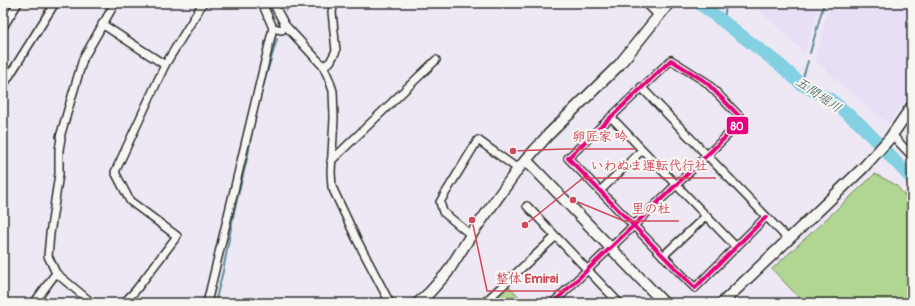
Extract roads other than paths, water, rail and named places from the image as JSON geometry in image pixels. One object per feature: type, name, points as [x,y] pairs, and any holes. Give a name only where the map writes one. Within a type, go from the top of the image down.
[{"type":"street","points":[[3,27],[18,3]]},
{"type":"street","points":[[3,86],[55,3]]},
{"type":"street","points":[[92,303],[56,273],[48,256],[59,174],[59,150],[62,138],[60,137],[83,60],[115,3]]},
{"type":"street","points":[[124,303],[136,290],[177,236],[130,201],[116,172],[165,65],[203,3]]},
{"type":"street","points":[[208,303],[273,28],[262,3]]},
{"type":"street","points":[[273,3],[285,25],[323,66],[329,79],[333,91],[334,118],[331,161],[332,186],[356,238],[390,303]]},
{"type":"street","points":[[323,66],[330,62],[336,51],[332,12],[334,3]]},
{"type":"street","points":[[418,303],[447,273],[471,234],[518,169],[548,135],[619,64],[664,9],[646,3]]},
{"type":"street","points":[[102,24],[165,65]]},
{"type":"street","points":[[273,28],[282,30],[285,25]]},
{"type":"street","points":[[331,161],[436,60]]},
{"type":"street","points":[[553,303],[610,247],[633,225],[676,185],[743,120],[706,82],[671,60],[568,158],[633,225],[663,256],[695,288],[766,217]]},
{"type":"street","points":[[641,87],[789,240]]},
{"type":"street","points":[[722,303],[874,158],[891,137],[912,106]]},
{"type":"street","points":[[611,117],[736,247]]},
{"type":"street","points":[[891,137],[912,156]]},
{"type":"street","points":[[471,234],[443,212],[440,202],[478,140],[518,169]]},
{"type":"street","points":[[600,191],[642,150]]},
{"type":"street","points":[[526,160],[664,303]]},
{"type":"street","points":[[527,206],[617,302]]},
{"type":"street","points":[[663,256],[706,216]]},
{"type":"street","points":[[484,303],[555,237]]},
{"type":"street","points":[[34,303],[56,273]]},
{"type":"waterway","points":[[286,11],[290,3]]},
{"type":"waterway","name":"五間堀川","points":[[699,3],[780,65],[801,84],[831,100],[860,124],[912,179]]},
{"type":"waterway","points":[[724,22],[726,3]]},
{"type":"waterway","points":[[810,53],[824,3]]},
{"type":"waterway","points":[[263,86],[277,39]]},
{"type":"waterway","points":[[801,84],[808,61]]},
{"type":"waterway","points":[[215,303],[252,131]]},
{"type":"place","name":"卵匠家 吟","points":[[513,151]]},
{"type":"place","name":"里の杜","points":[[573,200]]},
{"type":"place","name":"整体 Emirai","points":[[472,220]]},
{"type":"place","name":"いわぬま運転代行社","points":[[525,225]]}]
